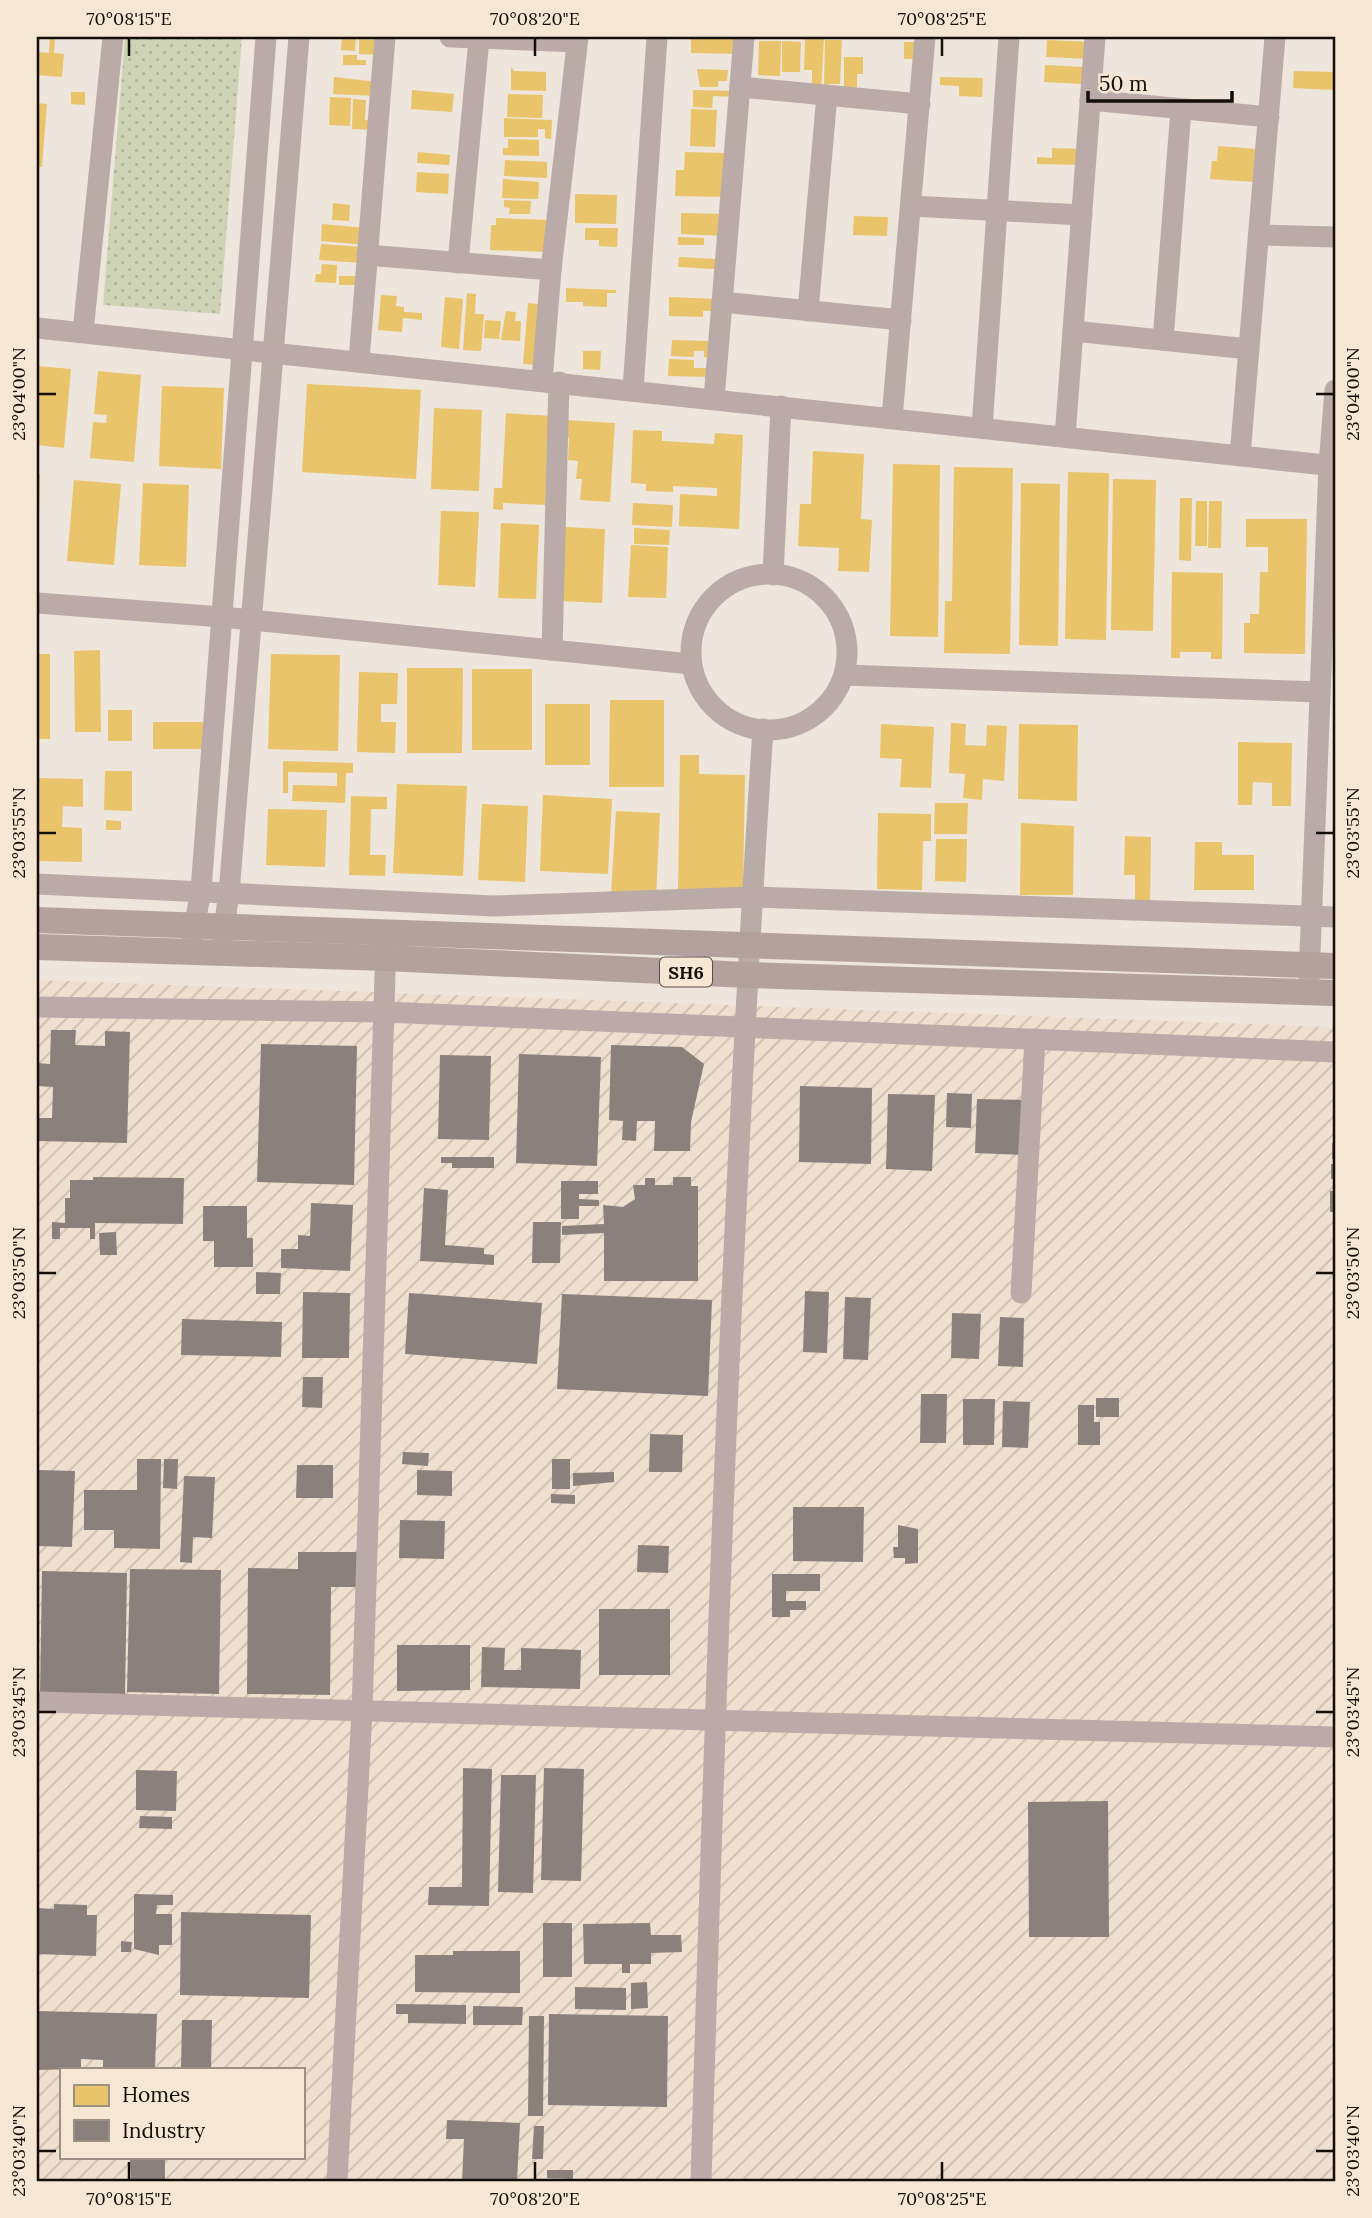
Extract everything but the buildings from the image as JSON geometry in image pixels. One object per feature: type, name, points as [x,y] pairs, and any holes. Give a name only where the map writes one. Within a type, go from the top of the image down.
[{"type":"main road","name":"SH6","points":[[37,920],[192,939]]},
{"type":"main road","name":"SH6","points":[[37,947],[192,939],[386,946],[748,947],[1323,965]]},
{"type":"main road","name":"SH6","points":[[386,946],[747,975],[1335,993]]},
{"type":"street","points":[[83,332],[113,37]]},
{"type":"street","points":[[192,939],[201,890],[266,37]]},
{"type":"street","points":[[222,940],[229,893],[253,620],[299,37]]},
{"type":"street","points":[[359,360],[385,37]]},
{"type":"street","points":[[450,37],[578,39],[551,270],[551,650]]},
{"type":"street","points":[[633,390],[657,37]]},
{"type":"street","points":[[714,399],[744,37]]},
{"type":"street","points":[[892,418],[925,37]]},
{"type":"street","points":[[982,428],[1009,37]]},
{"type":"street","points":[[1065,437],[1095,37]]},
{"type":"street","points":[[1240,456],[1275,37]]},
{"type":"street","points":[[458,263],[479,39]]},
{"type":"street","points":[[740,87],[920,104]]},
{"type":"street","points":[[808,311],[828,95]]},
{"type":"street","points":[[1090,100],[1269,117]]},
{"type":"street","points":[[1163,340],[1181,109]]},
{"type":"street","points":[[911,206],[1082,215]]},
{"type":"street","points":[[1259,235],[1335,237]]},
{"type":"street","points":[[367,255],[551,270]]},
{"type":"street","points":[[722,302],[901,320]]},
{"type":"street","points":[[37,328],[275,351],[1332,466]]},
{"type":"street","points":[[1073,331],[1249,349]]},
{"type":"street","points":[[1309,992],[1323,965],[1312,916],[1335,390]]},
{"type":"street","points":[[773,575],[781,406]]},
{"type":"street","points":[[758,575],[786,576],[817,590],[837,612],[847,642],[845,675],[832,700],[810,720],[780,730],[743,727],[722,716],[701,692],[691,664],[693,631],[706,605],[728,585],[758,575]]},
{"type":"street","points":[[37,603],[222,617],[691,664]]},
{"type":"street","points":[[845,675],[1320,692]]},
{"type":"street","points":[[701,2181],[714,1720],[748,947],[763,729]]},
{"type":"street","points":[[37,884],[493,906],[752,897],[1335,916]]},
{"type":"street","points":[[337,2181],[362,1711],[386,946]]},
{"type":"street","points":[[37,1007],[383,1012],[1335,1052]]},
{"type":"street","points":[[1021,1293],[1035,1039]]},
{"type":"street","points":[[37,1702],[1335,1737]]},
{"type":"shaded area","points":[[37,980],[1335,1027],[1335,2181],[37,2181]]},
{"type":"green space","points":[[125,37],[242,37],[220,314],[103,305]]}]
